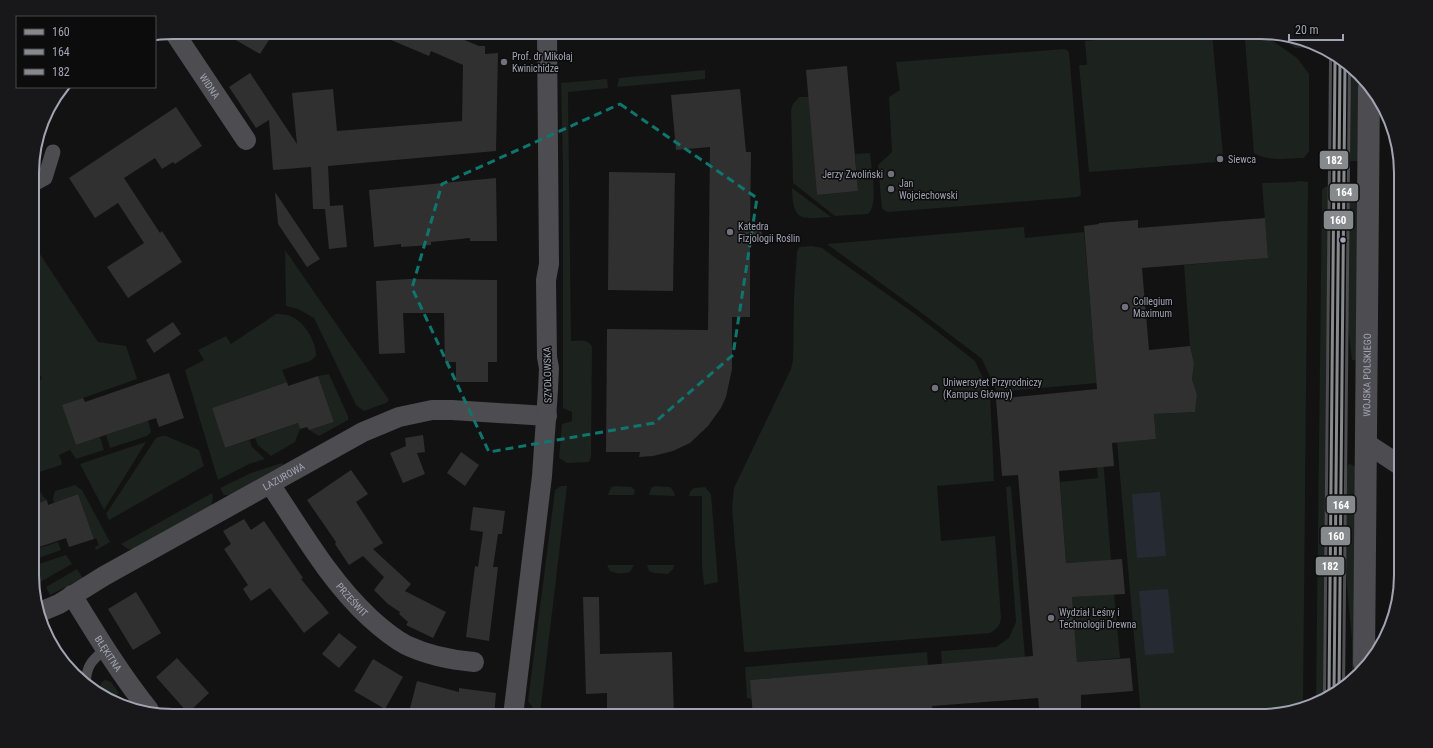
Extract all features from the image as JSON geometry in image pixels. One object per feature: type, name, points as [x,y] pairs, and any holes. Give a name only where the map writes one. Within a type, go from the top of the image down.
[{"type":"street","name":"WIDNA","points":[[179,39],[246,140]]},
{"type":"street","name":"SZYDŁOWSKA","points":[[514,709],[542,476],[547,416],[549,368],[547,357],[546,280],[549,264],[546,39]]},
{"type":"street","points":[[1336,685],[1336,408],[1340,66]]},
{"type":"street","name":"WOJSKA POLSKIEGO","points":[[1364,659],[1370,97]]},
{"type":"street","points":[[39,181],[45,178],[53,152]]},
{"type":"street","points":[[1336,408],[1345,424],[1366,443],[1394,461]]},
{"type":"street","name":"LAZUROWA","points":[[44,610],[59,604],[72,595],[363,432],[388,421],[413,413],[432,410],[547,416]]},
{"type":"street","points":[[1336,467],[1343,457],[1351,456],[1360,460],[1366,472]]},
{"type":"street","name":"PRZEŚWIT","points":[[270,484],[336,582],[353,602],[383,630],[418,650],[456,660],[474,662]]},
{"type":"street","name":"BŁĘKITNA","points":[[72,595],[105,649],[130,686],[146,706]]},
{"type":"lane","points":[[86,677],[87,668],[105,649]]},
{"type":"highlighted area","points":[[620,104],[757,198],[733,355],[654,423],[489,452],[412,288],[442,184]]},
{"type":"shaded area","points":[[1109,39],[1213,39],[1223,155],[1217,156],[1217,162],[1089,172],[1079,65],[1087,65],[1085,41]]},
{"type":"shaded area","points":[[1270,39],[1297,58],[1309,74],[1309,151],[1304,158],[1272,159],[1265,158],[1254,153],[1245,40]]},
{"type":"shaded area","points":[[1287,42],[1308,48],[1295,48]]},
{"type":"shaded area","points":[[1065,49],[1069,52],[1081,195],[1078,197],[888,212],[882,209],[878,165],[892,152],[889,97],[900,90],[896,62]]},
{"type":"shaded area","points":[[705,70],[705,79],[617,87],[619,78]]},
{"type":"shaded area","points":[[1350,74],[1359,83],[1359,161],[1348,161]]},
{"type":"shaded area","points":[[607,79],[608,88],[568,92],[571,341],[586,341],[592,347],[591,457],[589,462],[567,463],[559,458],[562,424],[572,421],[572,412],[563,408],[563,165],[561,83]]},
{"type":"shaded area","points":[[799,97],[809,97],[817,195],[858,191],[855,154],[870,153],[874,194],[871,209],[868,214],[835,216],[793,183],[791,110],[793,104]]},
{"type":"shaded area","points":[[1308,182],[1303,702],[1269,709],[1140,709],[1117,442],[1156,439],[1154,414],[1195,412],[1197,395],[1192,379],[1194,363],[1190,346],[1184,265],[1268,258],[1262,183]]},
{"type":"shaded area","points":[[1348,184],[1358,184],[1357,360],[1352,360],[1348,327]]},
{"type":"shaded area","points":[[1330,186],[1325,691],[1316,696],[1322,190],[1325,187]]},
{"type":"shaded area","points":[[792,188],[831,217],[805,218],[800,216],[794,207]]},
{"type":"shaded area","points":[[1394,191],[1394,261],[1393,259]]},
{"type":"shaded area","points":[[1024,227],[1025,238],[1084,232],[1097,383],[997,392],[982,359],[827,244]]},
{"type":"shaded area","points":[[812,246],[822,248],[915,314],[975,361],[990,393],[994,481],[937,486],[941,541],[995,536],[1001,618],[998,627],[990,633],[750,652],[745,652],[744,650],[732,509],[734,488],[791,369],[793,360],[794,296],[797,252],[799,247]]},
{"type":"shaded area","points":[[285,250],[389,400],[386,403],[364,411],[356,405],[314,318],[298,309],[286,306]]},
{"type":"shaded area","points":[[39,253],[98,342],[126,346],[137,379],[63,405],[76,445],[100,437],[104,450],[76,459],[70,450],[59,455],[62,463],[61,465],[39,472],[39,381],[42,378],[39,373]]},
{"type":"shaded area","points":[[276,314],[288,315],[305,327],[311,337],[316,356],[310,361],[282,370],[287,382],[212,408],[225,448],[250,440],[252,447],[265,459],[249,464],[218,480],[185,370],[204,360],[198,350],[226,336],[231,344]]},
{"type":"shaded area","points":[[329,374],[348,416],[348,420],[319,436],[309,430],[334,422],[318,376]]},
{"type":"shaded area","points":[[1100,419],[1111,560],[1066,563],[1060,482],[1098,478],[1093,420]]},
{"type":"shaded area","points":[[148,420],[151,432],[147,436],[110,448],[106,435]]},
{"type":"shaded area","points":[[298,423],[300,429],[295,442],[271,456],[258,445],[255,438]]},
{"type":"shaded area","points":[[166,436],[199,450],[204,466],[109,520],[106,514],[156,438]]},
{"type":"shaded area","points":[[146,442],[104,510],[80,464]]},
{"type":"shaded area","points":[[282,463],[283,465],[230,495],[224,495],[220,488],[251,473]]},
{"type":"shaded area","points":[[1349,464],[1355,467],[1354,670],[1352,672],[1352,641],[1346,574],[1346,467]]},
{"type":"shaded area","points":[[75,485],[82,490],[110,542],[96,550],[95,547],[99,545],[96,538],[94,539],[78,494],[54,503],[53,498],[55,491]]},
{"type":"shaded area","points":[[561,486],[567,486],[541,709],[534,709],[528,701],[555,490]]},
{"type":"shaded area","points":[[655,486],[670,487],[675,496],[649,495],[651,488]]},
{"type":"shaded area","points":[[1011,486],[1025,657],[942,664],[941,651],[996,647],[1009,638],[1016,622],[1006,487]]},
{"type":"shaded area","points":[[611,487],[632,487],[635,491],[634,495],[608,495]]},
{"type":"shaded area","points":[[705,487],[711,494],[718,582],[704,585],[702,566],[702,496],[689,496],[690,492],[694,488]]},
{"type":"shaded area","points":[[39,489],[43,496],[47,500],[39,503]]},
{"type":"shaded area","points":[[1160,492],[1166,556],[1137,558],[1132,494]]},
{"type":"shaded area","points":[[212,493],[213,497],[211,506],[133,549],[128,549],[121,544]]},
{"type":"shaded area","points":[[58,542],[61,550],[39,558],[39,548]]},
{"type":"shaded area","points":[[66,555],[72,564],[39,582],[39,564]]},
{"type":"shaded area","points":[[607,565],[634,565],[630,572],[615,573],[610,571]]},
{"type":"shaded area","points":[[647,565],[674,565],[673,569],[668,574],[649,571]]},
{"type":"shaded area","points":[[77,569],[83,578],[50,595],[46,587]]},
{"type":"shaded area","points":[[1168,589],[1174,653],[1145,655],[1139,591]]},
{"type":"shaded area","points":[[1114,594],[1120,658],[1077,662],[1072,597]]},
{"type":"shaded area","points":[[927,652],[928,666],[750,680],[752,699],[747,698],[745,667]]},
{"type":"shaded area","points":[[105,680],[111,682],[119,693],[116,696],[114,695],[100,686]]},
{"type":"building","points":[[234,39],[270,39],[260,54]]},
{"type":"building","points":[[389,39],[462,39],[479,46],[485,46],[485,54],[498,53],[496,151],[328,166],[330,206],[343,205],[347,247],[329,249],[325,209],[313,209],[311,167],[273,170],[269,120],[256,128],[229,87],[250,73],[297,144],[292,93],[333,89],[337,131],[462,121],[463,65],[431,51],[429,56]]},
{"type":"building","points":[[847,66],[858,191],[817,195],[806,70]]},
{"type":"building","points":[[740,89],[746,152],[751,152],[750,228],[762,229],[761,242],[750,242],[750,317],[732,317],[732,369],[726,397],[721,408],[708,426],[690,443],[673,451],[653,456],[639,457],[640,452],[606,452],[607,329],[708,330],[710,147],[676,150],[671,95]]},
{"type":"building","points":[[176,107],[202,146],[175,164],[173,162],[162,169],[155,158],[124,178],[160,233],[162,231],[182,262],[128,298],[107,267],[144,243],[118,203],[95,218],[69,178]]},
{"type":"building","points":[[609,172],[675,173],[673,291],[608,290]]},
{"type":"building","points":[[496,178],[497,241],[470,241],[470,238],[431,242],[431,245],[401,247],[401,244],[374,247],[369,190]]},
{"type":"building","points":[[275,192],[320,259],[307,267],[278,224]]},
{"type":"building","points":[[1265,218],[1268,258],[1142,268],[1149,350],[1190,346],[1194,363],[1192,379],[1197,395],[1195,412],[1154,414],[1156,439],[1112,443],[1114,466],[1059,471],[1066,563],[1122,559],[1125,594],[1072,597],[1077,662],[1130,658],[1133,691],[1081,695],[1081,709],[1039,709],[1038,698],[932,706],[932,709],[752,709],[750,680],[1033,656],[1018,475],[1002,476],[996,399],[1097,389],[1084,226],[1099,223],[1138,220],[1138,228]]},
{"type":"building","points":[[409,279],[497,280],[497,362],[488,362],[488,382],[456,382],[456,362],[445,362],[444,313],[403,313],[405,353],[379,354],[376,281]]},
{"type":"building","points":[[173,322],[181,334],[154,353],[146,340]]},
{"type":"building","points":[[169,373],[184,418],[159,427],[156,418],[76,445],[62,405],[83,398],[85,402]]},
{"type":"building","points":[[318,376],[334,422],[309,430],[307,427],[300,429],[298,423],[225,448],[212,408],[287,382],[288,386]]},
{"type":"building","points":[[423,435],[425,452],[417,453],[425,474],[403,483],[390,453],[406,446],[405,438]]},
{"type":"building","points":[[461,452],[479,465],[465,486],[447,473]]},
{"type":"building","points":[[351,470],[368,494],[356,502],[383,543],[373,549],[411,584],[405,591],[446,612],[433,638],[406,625],[408,622],[399,614],[400,612],[388,604],[374,590],[384,577],[363,556],[349,565],[335,544],[336,542],[307,500]]},
{"type":"building","points":[[78,494],[94,539],[69,547],[66,538],[39,547],[39,503],[47,500],[48,505]]},
{"type":"building","points":[[473,507],[505,511],[502,534],[498,534],[493,567],[498,567],[489,641],[466,637],[475,566],[478,567],[483,532],[470,530]]},
{"type":"building","points":[[244,519],[251,530],[264,521],[303,578],[301,579],[329,613],[304,633],[270,588],[251,601],[243,589],[248,585],[224,549],[231,544],[223,531]]},
{"type":"building","points":[[136,592],[161,633],[133,650],[108,609]]},
{"type":"building","points":[[583,597],[599,597],[600,654],[672,652],[674,709],[607,709],[607,693],[586,694]]},
{"type":"building","points":[[339,633],[357,647],[339,668],[322,654]]},
{"type":"building","points":[[177,658],[209,693],[192,709],[184,709],[156,677]]},
{"type":"building","points":[[373,659],[403,677],[385,709],[354,691]]},
{"type":"building","points":[[417,681],[459,692],[459,688],[496,693],[495,709],[410,709]]},
{"type":"transit line","name":"182","points":[[1329,689],[1335,62]]},
{"type":"transit line","name":"160","points":[[1334,686],[1340,66]]},
{"type":"transit line","name":"164","points":[[1339,682],[1345,70]]},
{"type":"place","name":"Prof. dr Mikołaj Kwinichidze","points":[[504,62]]},
{"type":"place","name":"Siewca","points":[[1220,159]]},
{"type":"place","name":"Jerzy Zwoliński","points":[[891,174]]},
{"type":"place","name":"Jan Wojciechowski","points":[[891,189]]},
{"type":"place","name":"Katedra Fizjologii Roślin","points":[[730,232]]},
{"type":"place","name":"Collegium Maximum","points":[[1125,307]]},
{"type":"place","name":"Uniwersytet Przyrodniczy (Kampus Główny)","points":[[935,388]]},
{"type":"place","name":"Wydział Leśny i Technologii Drewna","points":[[1051,618]]}]
